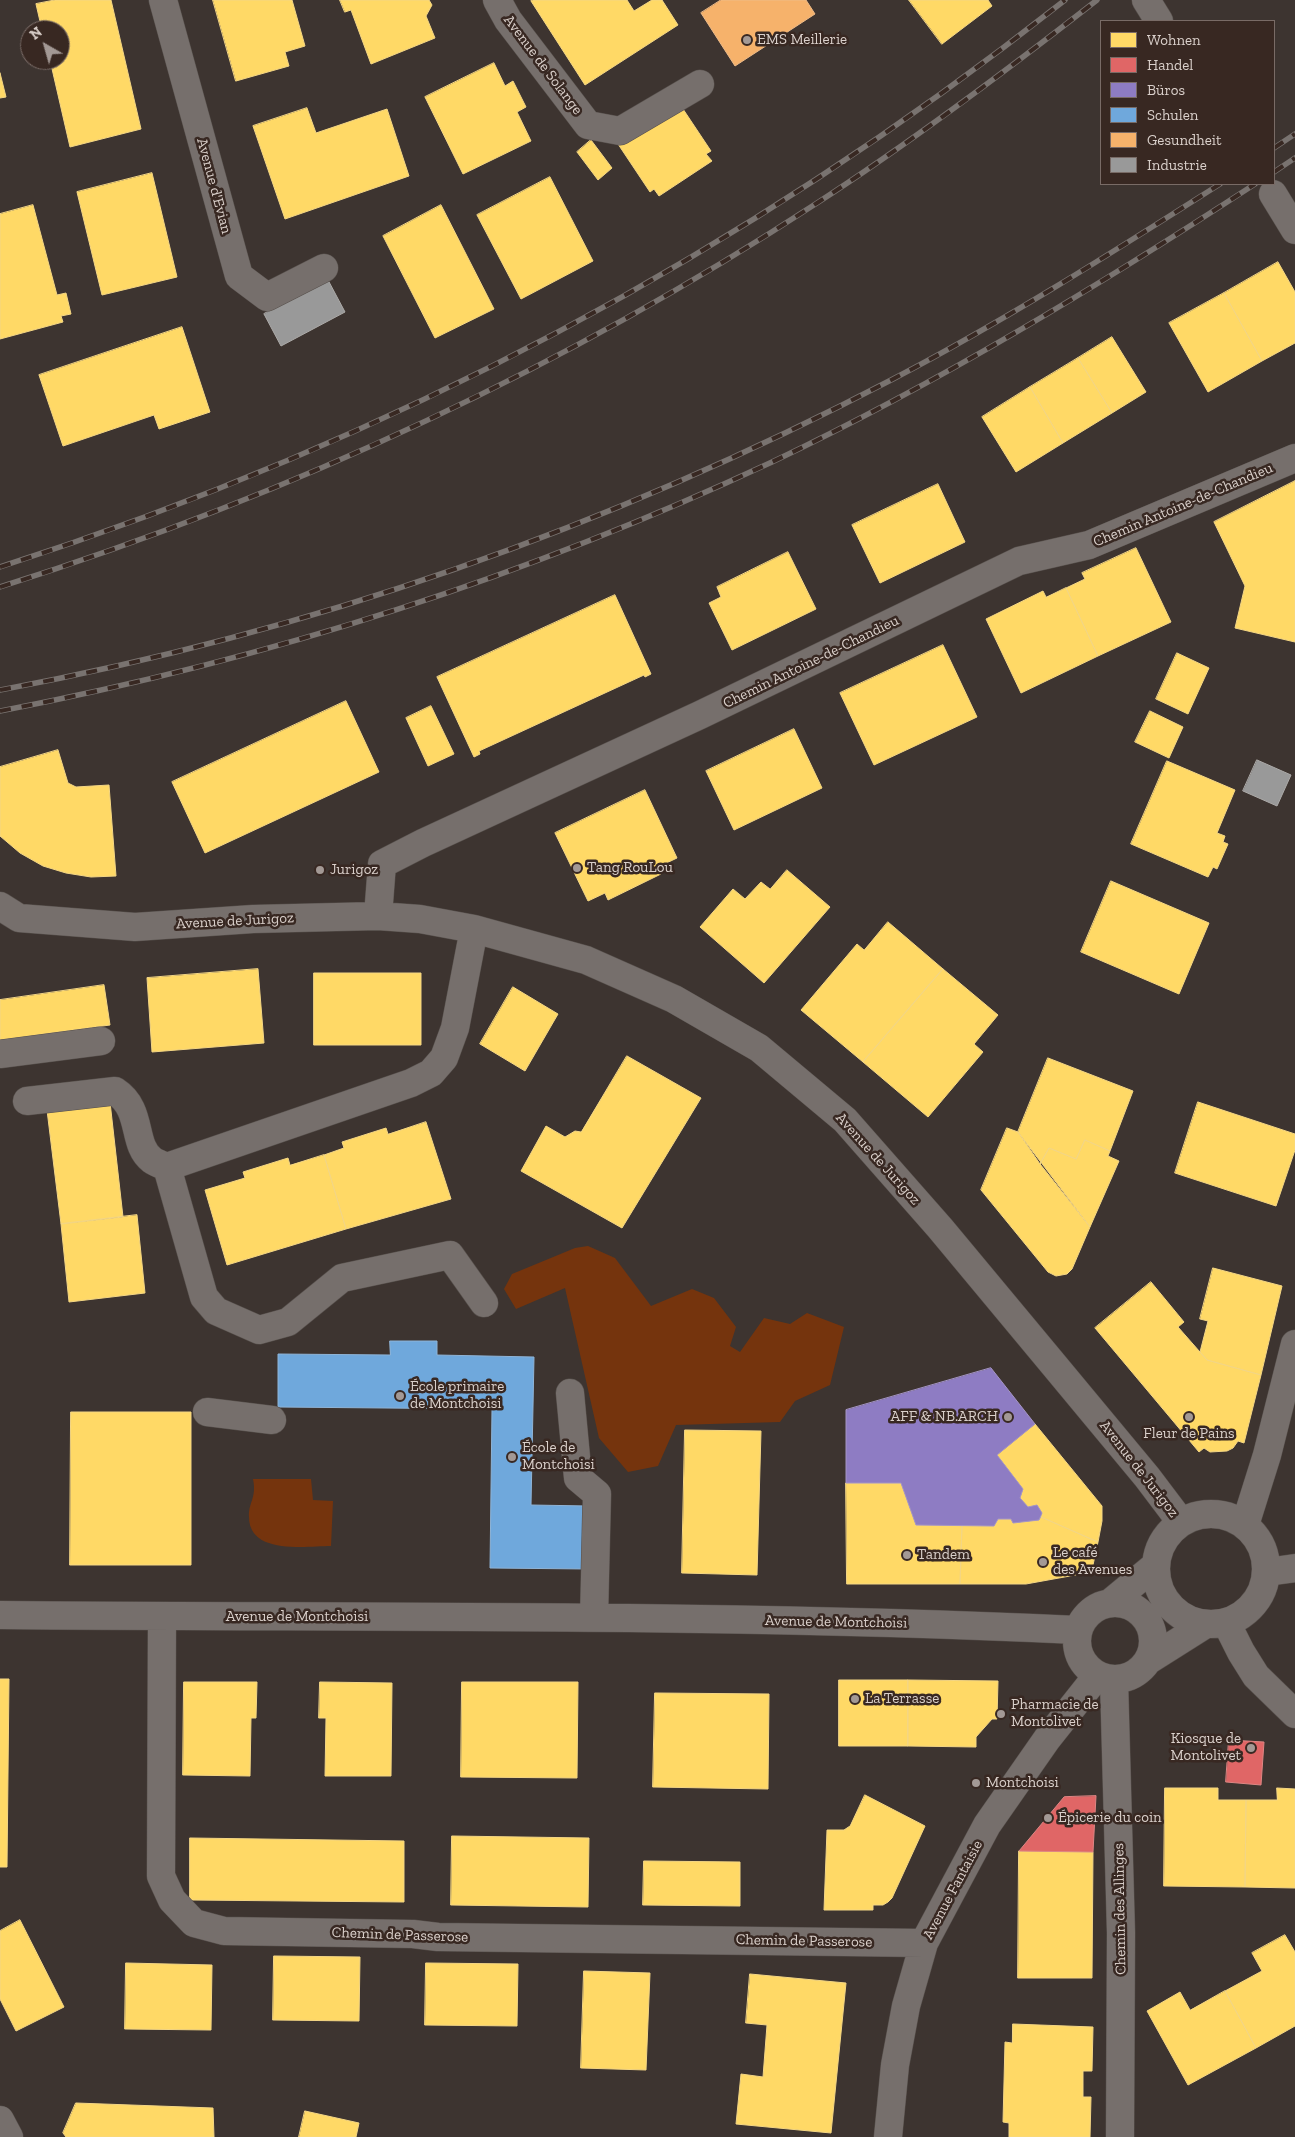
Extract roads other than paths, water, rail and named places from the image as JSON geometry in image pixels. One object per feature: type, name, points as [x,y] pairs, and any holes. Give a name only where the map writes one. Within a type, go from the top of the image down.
[{"type":"street","name":"Avenue d'Evian","points":[[163,0],[238,276],[267,297],[324,268]]},
{"type":"street","name":"Avenue de Solange","points":[[497,0],[508,20],[588,125],[620,131],[700,84]]},
{"type":"street","points":[[1146,0],[1159,20]]},
{"type":"street","points":[[1273,194],[1295,230]]},
{"type":"street","name":"Chemin Antoine-de-Chandieu","points":[[378,916],[382,864],[423,842],[700,715],[1019,562],[1090,545],[1295,458]]},
{"type":"street","name":"Avenue de Jurigoz","points":[[0,906],[19,918],[135,927],[254,919],[378,916],[420,919],[474,929],[586,960],[674,999],[759,1048],[845,1120],[940,1228],[1141,1469],[1181,1522]]},
{"type":"street","points":[[28,1101],[115,1091],[124,1097],[133,1111],[143,1149],[152,1161],[167,1167],[411,1083],[431,1074],[444,1058],[455,1028],[474,929]]},
{"type":"street","points":[[0,1054],[101,1041]]},
{"type":"street","points":[[167,1167],[204,1298],[216,1311],[233,1319],[260,1330],[288,1322],[342,1278],[450,1255],[484,1303]]},
{"type":"street","points":[[1245,1525],[1267,1456],[1295,1344]]},
{"type":"street","points":[[570,1394],[578,1478],[596,1494],[594,1618]]},
{"type":"street","points":[[207,1412],[272,1420]]},
{"type":"street","points":[[1149,1660],[1154,1640],[1152,1628],[1147,1619],[1130,1605],[1110,1603],[1097,1606],[1085,1616],[1077,1630],[1076,1644],[1082,1662],[1106,1678],[1134,1675],[1149,1660],[1216,1623],[1242,1615],[1255,1602],[1263,1588],[1267,1572],[1266,1556],[1261,1543],[1245,1525],[1229,1517],[1213,1514],[1196,1516],[1181,1522],[1170,1532],[1163,1543],[1156,1565],[1160,1589],[1170,1606],[1183,1617],[1216,1623],[1241,1652],[1256,1676],[1295,1714]]},
{"type":"street","points":[[1110,1603],[1156,1565]]},
{"type":"street","points":[[1267,1572],[1295,1568]]},
{"type":"street","name":"Avenue de Montchoisi","points":[[0,1615],[594,1618],[900,1623],[1077,1630]]},
{"type":"street","name":"Chemin de Passerose","points":[[162,1617],[161,1876],[172,1900],[194,1923],[224,1931],[413,1934],[438,1937],[924,1943]]},
{"type":"street","name":"Avenue Fantaisie","points":[[888,2137],[896,2066],[906,2006],[924,1943],[987,1825],[1047,1739],[1106,1678]]},
{"type":"street","name":"Chemin des Allinges","points":[[1106,1678],[1121,1934],[1120,2137]]},
{"type":"street","points":[[0,2120],[9,2137]]},
{"type":"railway","points":[[0,567],[145,517],[286,461],[424,399],[558,332],[689,258],[817,178],[943,92],[1065,0]]},
{"type":"railway","points":[[0,587],[214,512],[318,469],[422,423],[523,373],[623,320],[721,263],[889,155],[1097,0]]},
{"type":"railway","points":[[1275,147],[1295,134]]},
{"type":"railway","points":[[1275,171],[1295,158]]},
{"type":"railway","points":[[0,690],[116,666],[232,638],[346,605],[458,568],[569,527],[679,481],[787,432],[893,379],[1059,285],[1218,185]]},
{"type":"railway","points":[[0,711],[198,667],[296,640],[490,578],[679,504],[835,431],[958,366],[1138,259],[1253,185]]},
{"type":"place","name":"EMS Meillerie","points":[[747,40]]},
{"type":"place","name":"Tang RouLou","points":[[577,868]]},
{"type":"place","name":"Jurigoz","points":[[320,870]]},
{"type":"place","name":"École primaire de Montchoisi","points":[[400,1396]]},
{"type":"place","name":"AFF & NB.ARCH","points":[[1008,1417]]},
{"type":"place","name":"Fleur de Pains","points":[[1189,1417]]},
{"type":"place","name":"École de Montchoisi","points":[[512,1457]]},
{"type":"place","name":"Tandem","points":[[907,1555]]},
{"type":"place","name":"Le café des Avenues","points":[[1043,1562]]},
{"type":"place","name":"La Terrasse","points":[[855,1699]]},
{"type":"place","name":"Pharmacie de Montolivet","points":[[1001,1714]]},
{"type":"place","name":"Kiosque de Montolivet","points":[[1251,1748]]},
{"type":"place","name":"Montchoisi","points":[[976,1783]]},
{"type":"place","name":"Épicerie du coin","points":[[1048,1818]]}]
